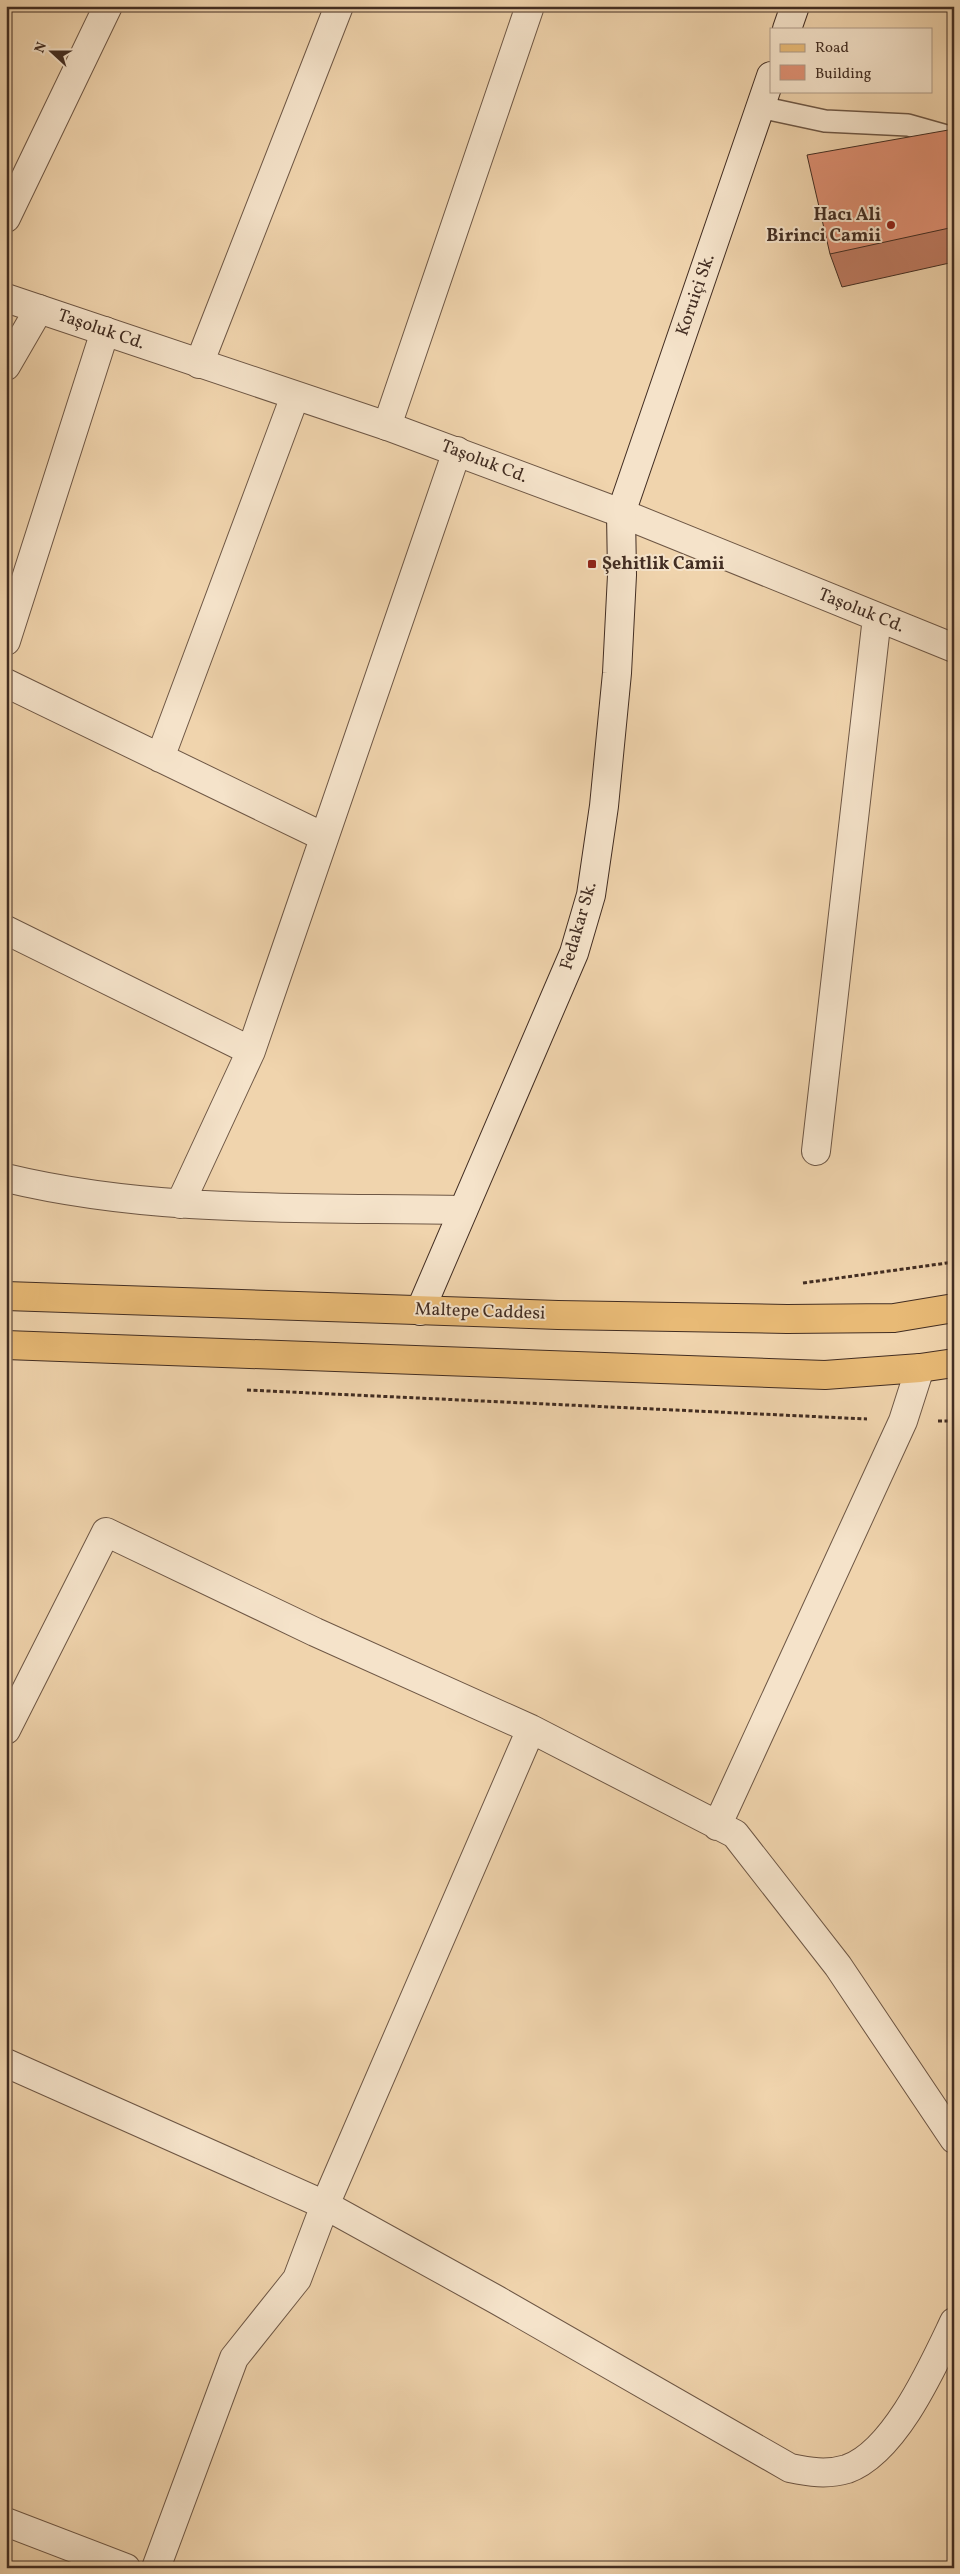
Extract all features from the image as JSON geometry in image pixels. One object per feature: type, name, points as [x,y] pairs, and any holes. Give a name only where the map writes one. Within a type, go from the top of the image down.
[{"type":"main road","name":"Maltepe Caddesi","points":[[6,1296],[420,1310],[787,1319],[894,1318],[954,1308]]},
{"type":"main road","points":[[6,1345],[825,1375],[920,1368],[954,1363]]},
{"type":"street","points":[[6,218],[108,6]]},
{"type":"street","points":[[199,364],[339,6]]},
{"type":"street","points":[[387,426],[530,6]]},
{"type":"street","points":[[787,28],[795,6]]},
{"type":"street","name":"Koruiçi Sk.","points":[[621,513],[770,79]]},
{"type":"street","name":"Taşoluk Cd.","points":[[6,298],[457,451],[621,513],[954,648]]},
{"type":"street","points":[[6,366],[39,309]]},
{"type":"street","points":[[6,641],[105,332]]},
{"type":"street","points":[[160,758],[295,396]]},
{"type":"street","points":[[180,1204],[251,1051],[457,451]]},
{"type":"street","name":"Fedakar Sk.","points":[[420,1310],[574,953],[591,895],[604,806],[617,673],[622,575],[621,513]]},
{"type":"street","points":[[816,1151],[878,618]]},
{"type":"street","points":[[6,683],[324,837]]},
{"type":"street","points":[[6,930],[251,1051]]},
{"type":"street","points":[[6,1178],[46,1188],[180,1204],[463,1210]]},
{"type":"street","points":[[717,1826],[903,1421],[920,1368],[954,1377]]},
{"type":"street","points":[[6,1730],[106,1532],[315,1632],[531,1729],[734,1834],[838,1966],[954,2140]]},
{"type":"street","points":[[156,2568],[234,2358],[297,2280],[325,2206],[531,1729]]},
{"type":"street","points":[[6,2062],[325,2206],[497,2300],[790,2468],[810,2472],[831,2472],[846,2469],[874,2453],[912,2405],[954,2322]]},
{"type":"street","points":[[6,2522],[126,2568]]},
{"type":"lane","points":[[760,108],[815,120],[908,125],[954,138]]},
{"type":"path","points":[[245,1390],[903,1421],[954,1421]]},
{"type":"building","name":"Hacı Ali Birinci Camii","points":[[954,129],[954,227],[830,254],[807,155]]},
{"type":"place","name":"Hacı Ali Birinci Camii","points":[[891,225]]},
{"type":"place","name":"Şehitlik Camii","points":[[592,564]]}]
